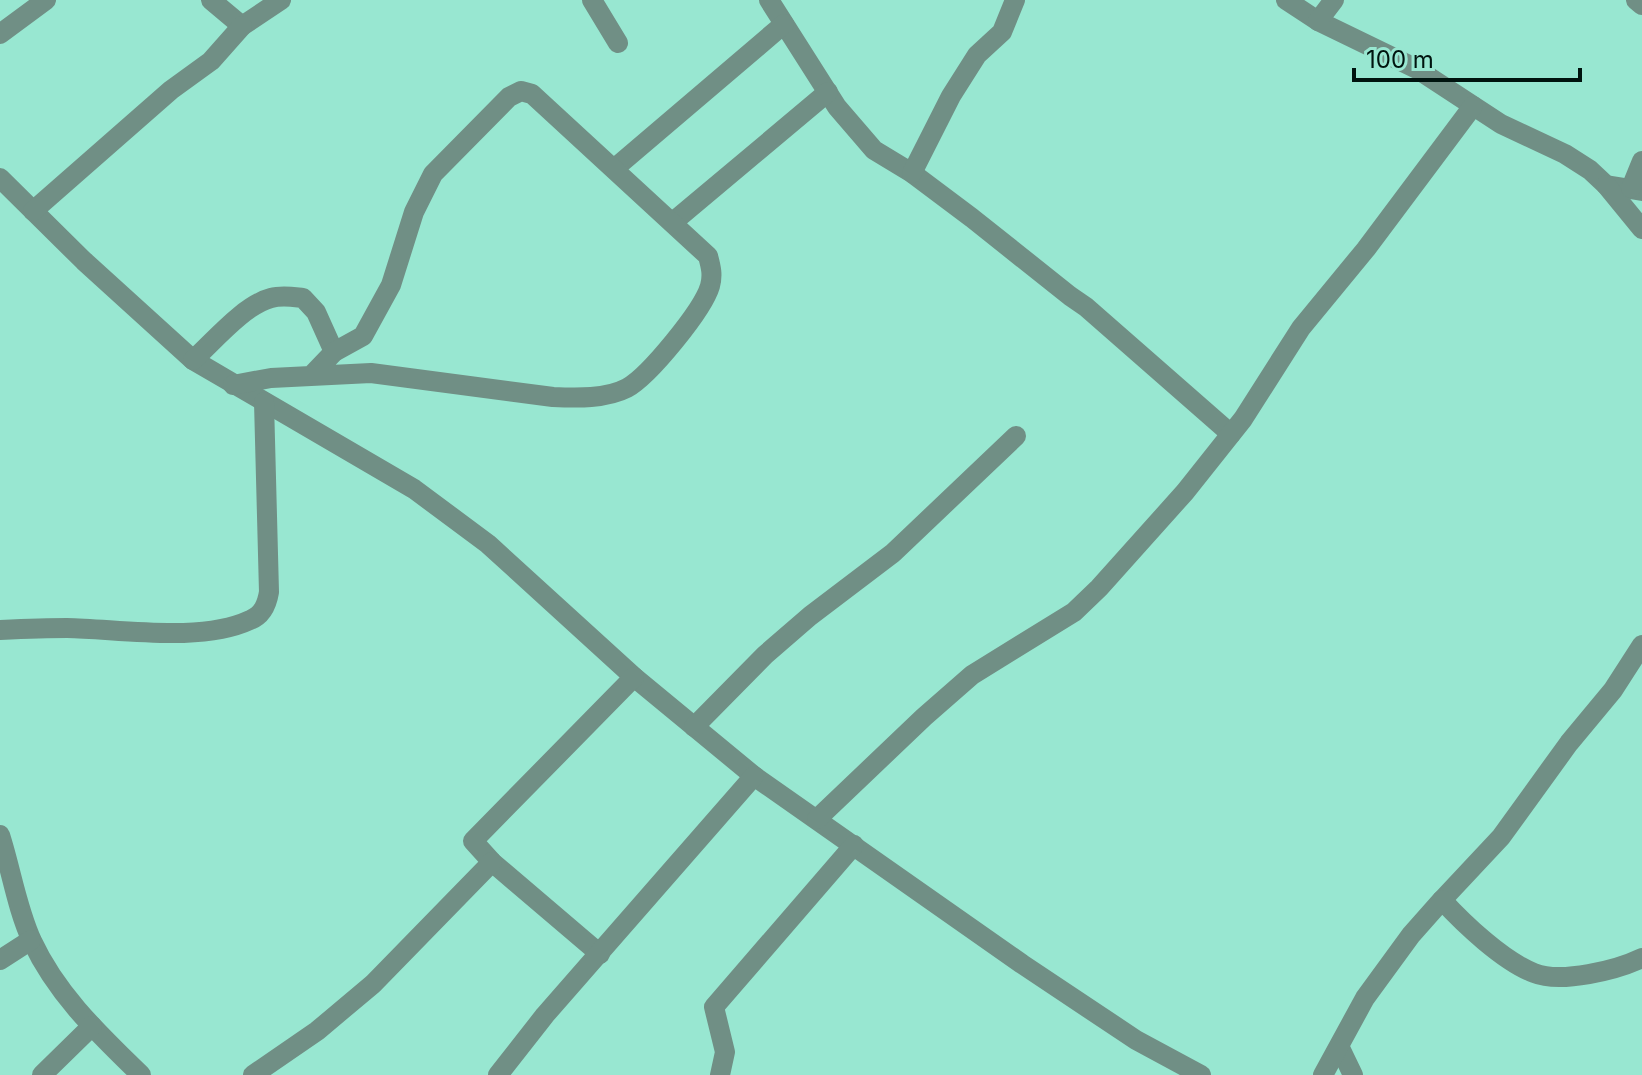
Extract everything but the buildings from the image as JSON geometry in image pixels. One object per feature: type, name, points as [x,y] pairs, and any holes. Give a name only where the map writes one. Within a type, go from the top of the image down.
[{"type":"street","points":[[0,34],[46,0]]},
{"type":"street","points":[[211,0],[242,26]]},
{"type":"street","points":[[33,211],[171,90],[211,61],[242,26],[281,0]]},
{"type":"street","points":[[592,0],[618,43]]},
{"type":"street","points":[[769,0],[837,107],[874,150],[912,173],[1086,307],[1231,434]]},
{"type":"street","points":[[912,173],[951,96],[977,55],[1002,32],[1015,0]]},
{"type":"street","points":[[1286,0],[1318,21],[1417,69],[1501,124],[1565,154],[1590,170],[1642,229]]},
{"type":"street","points":[[1318,21],[1334,0]]},
{"type":"street","points":[[1636,0],[1642,5]]},
{"type":"street","points":[[615,168],[784,24]]},
{"type":"street","points":[[233,385],[371,373],[578,398],[625,389],[644,377],[709,290],[712,273],[708,256],[532,94],[521,91],[509,97],[433,174],[414,212],[391,285],[363,336],[334,352],[311,376]]},
{"type":"street","points":[[673,222],[828,92]]},
{"type":"street","points":[[817,819],[972,675],[1074,612],[1099,588],[1185,492],[1231,434],[1301,328],[1366,249],[1473,106]]},
{"type":"street","points":[[1606,185],[1637,189],[1642,161]]},
{"type":"street","points":[[0,178],[193,360],[426,498],[488,544],[634,677],[754,776],[1022,964],[1136,1040],[1201,1075]]},
{"type":"street","points":[[193,360],[250,307],[271,298],[284,297],[303,298],[316,312],[334,352]]},
{"type":"street","points":[[0,630],[194,631],[222,629],[252,620],[266,607],[269,592],[264,402]]},
{"type":"street","points":[[694,727],[765,655],[810,616],[893,553],[1016,436]]},
{"type":"street","points":[[1323,1075],[1365,998],[1411,935],[1501,837],[1569,743],[1613,690],[1642,645]]},
{"type":"street","points":[[600,954],[492,862],[473,841],[634,677]]},
{"type":"street","points":[[498,1075],[545,1015],[754,776]]},
{"type":"street","points":[[0,837],[31,940],[53,979],[92,1026],[141,1075]]},
{"type":"street","points":[[720,1075],[725,1052],[714,1007],[854,845]]},
{"type":"street","points":[[253,1075],[317,1031],[373,984],[492,862]]},
{"type":"street","points":[[1442,900],[1491,945],[1532,973],[1576,975],[1626,966],[1642,958]]},
{"type":"street","points":[[0,960],[31,940]]},
{"type":"street","points":[[42,1075],[92,1026]]},
{"type":"street","points":[[1340,1048],[1353,1075]]}]
